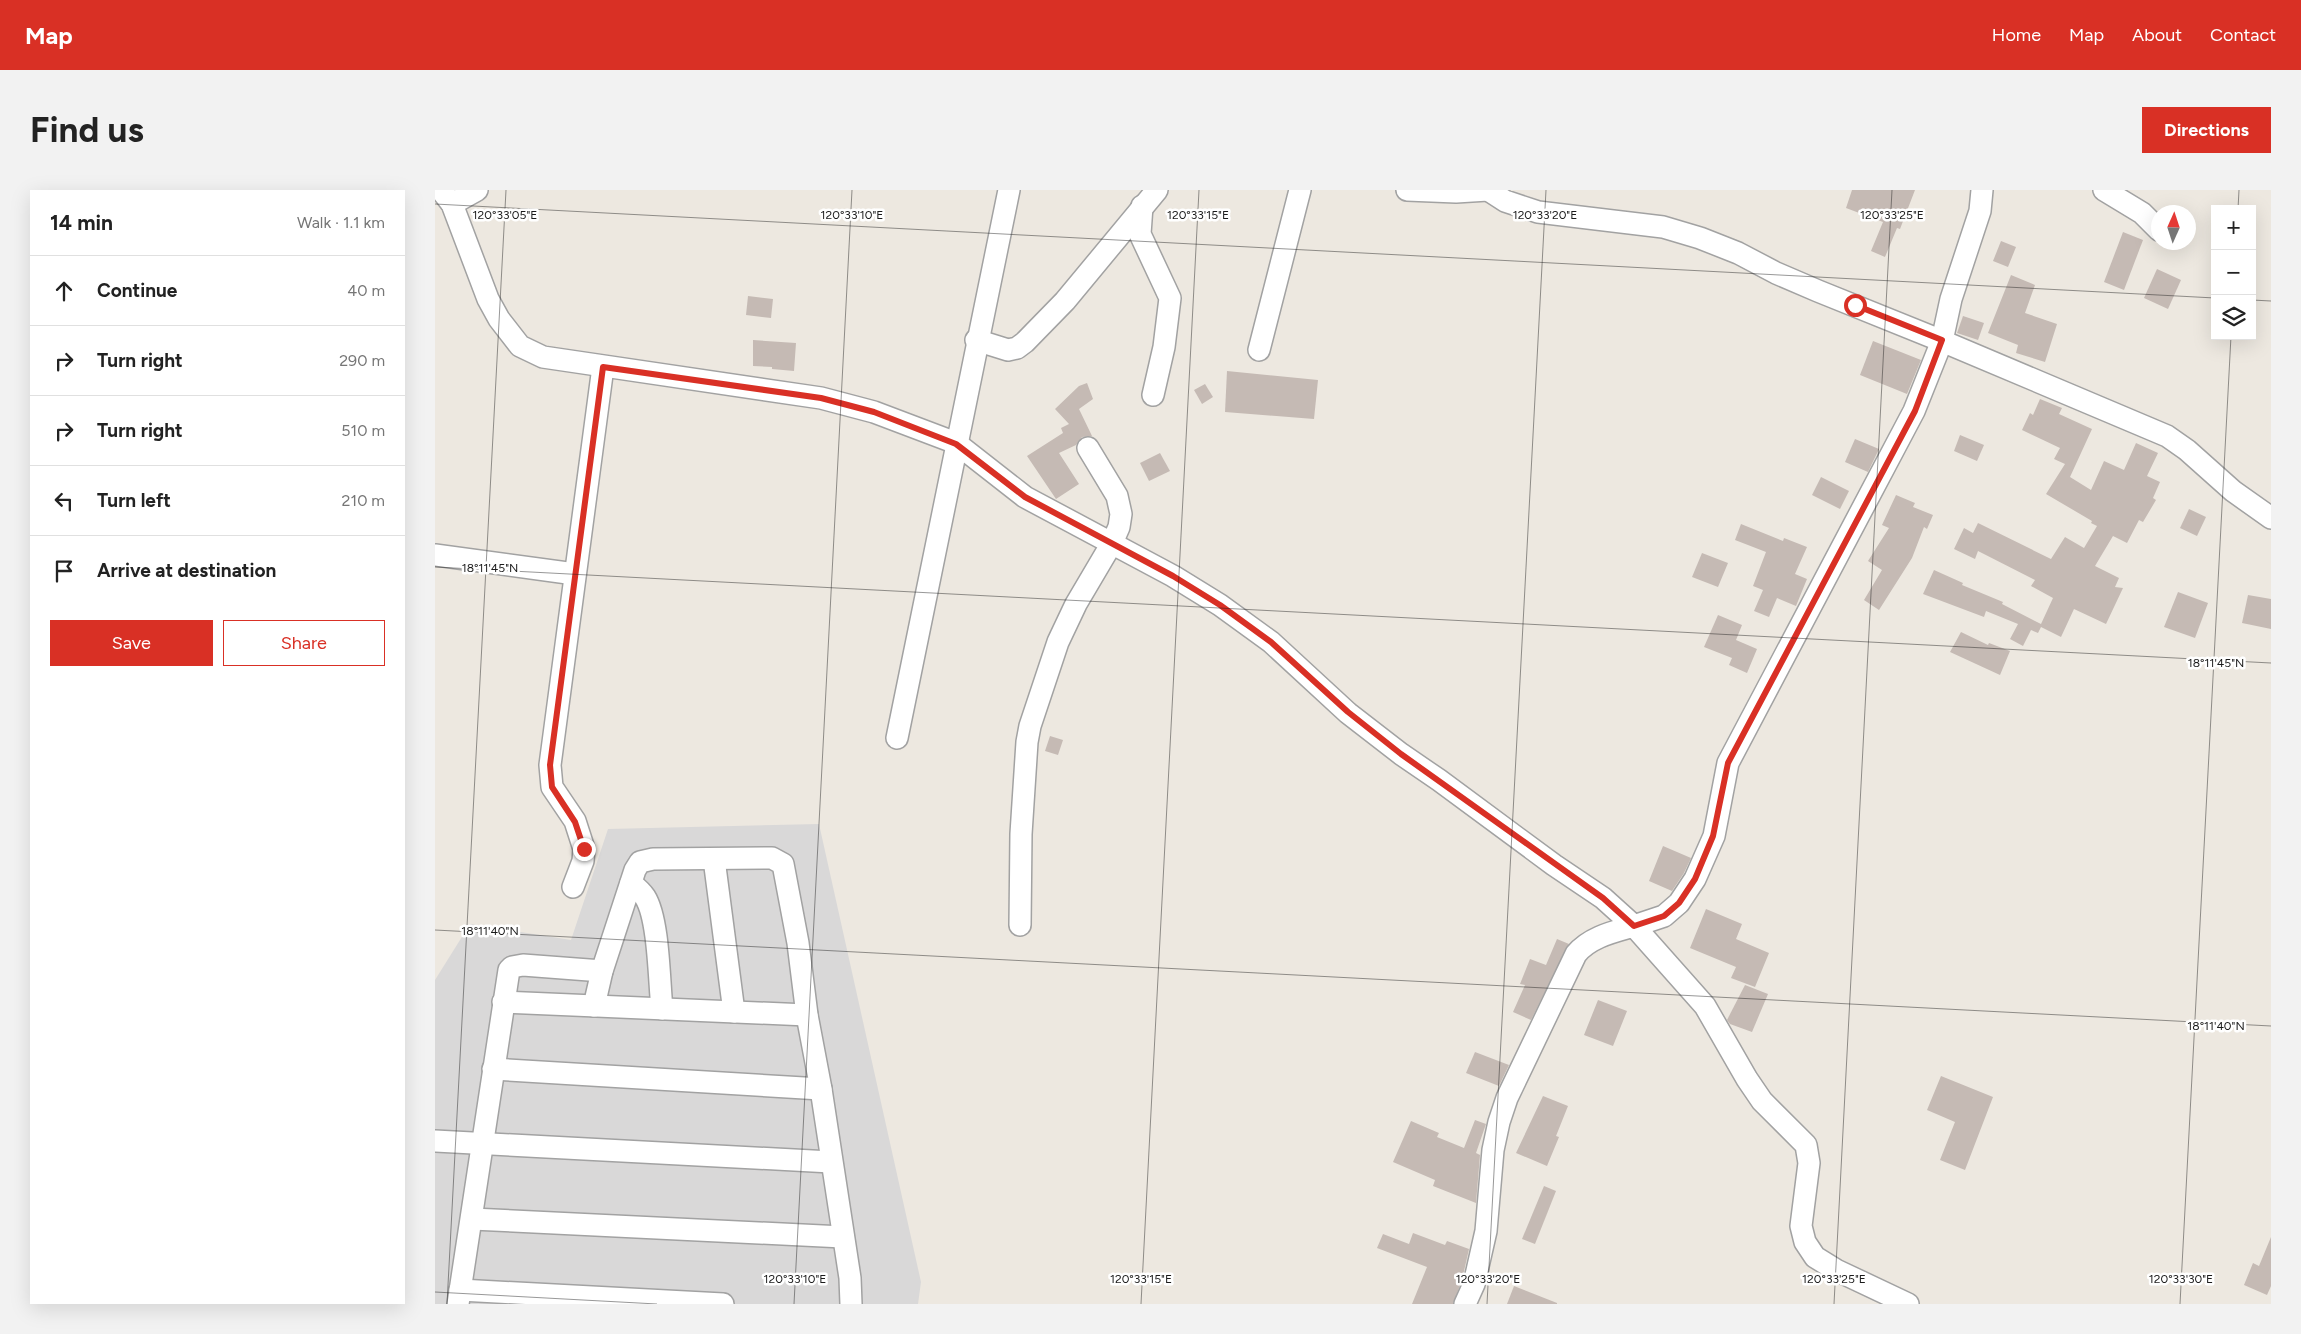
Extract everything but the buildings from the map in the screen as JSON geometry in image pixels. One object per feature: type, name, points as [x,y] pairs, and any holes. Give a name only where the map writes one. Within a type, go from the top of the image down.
[{"type":"street","points":[[477,190],[446,197],[487,298],[499,320],[520,346],[543,357],[821,398],[874,412],[956,444],[1025,497],[1173,576],[1220,605],[1264,637],[1363,724],[1554,865],[1603,898],[1634,926],[1705,1006],[1747,1079],[1762,1101],[1806,1146],[1809,1163],[1801,1226],[1805,1242],[1815,1257],[1835,1270],[1908,1304]]},
{"type":"street","points":[[897,738],[976,340],[1009,190]]},
{"type":"street","points":[[976,340],[1009,350],[1017,348],[1025,342],[1065,301],[1157,190]]},
{"type":"street","points":[[1259,350],[1300,190]]},
{"type":"street","points":[[1407,190],[1457,192],[1488,190],[1505,201],[1538,212],[1663,227],[1700,238],[1738,253],[1818,292],[1897,321],[1911,329],[1942,340],[2167,436],[2187,450],[2233,491],[2271,518]]},
{"type":"street","points":[[1465,1304],[1474,1284],[1486,1231],[1493,1150],[1507,1098],[1575,954],[1582,946],[1592,940],[1664,916],[1679,903],[1695,879],[1713,836],[1728,763],[1915,411],[1942,340],[1951,300],[1980,211],[1983,190]]},
{"type":"street","points":[[2104,190],[2142,213],[2151,222]]},
{"type":"street","points":[[1142,206],[1140,234],[1170,298],[1164,347],[1153,395]]},
{"type":"street","points":[[573,887],[583,861],[582,838],[575,822],[552,787],[550,778],[557,705],[603,367]]},
{"type":"street","points":[[1020,925],[1021,834],[1027,742],[1030,726],[1058,642],[1076,604],[1112,543],[1120,520],[1117,496],[1088,448]]},
{"type":"street","points":[[435,555],[575,574]]},
{"type":"street","points":[[715,858],[734,1012]]},
{"type":"street","points":[[595,1006],[602,971],[637,865],[644,860],[715,858],[772,858],[783,864],[798,943],[807,1015],[821,1089],[850,1278],[851,1304]]},
{"type":"street","points":[[631,883],[646,898],[649,909],[662,1008]]},
{"type":"street","points":[[602,971],[517,966],[509,970],[482,1144],[473,1219],[459,1297],[723,1304]]},
{"type":"street","points":[[503,1002],[807,1015]]},
{"type":"street","points":[[493,1069],[821,1089]]},
{"type":"street","points":[[435,1141],[831,1162]]},
{"type":"street","points":[[473,1219],[843,1237]]},
{"type":"shaded area","points":[[819,824],[921,1282],[918,1304],[435,1304],[435,980],[470,924],[571,940],[608,829]]},
{"type":"route","points":[[584,849],[582,838],[575,822],[552,787],[550,765],[603,367],[821,398],[874,412],[956,444],[1025,497],[1173,576],[1220,605],[1271,642],[1348,712],[1401,754],[1485,813],[1554,865],[1603,898],[1634,926],[1650,922],[1664,916],[1679,903],[1695,879],[1713,836],[1721,806],[1728,763],[1915,411],[1942,340],[1855,305]]}]
